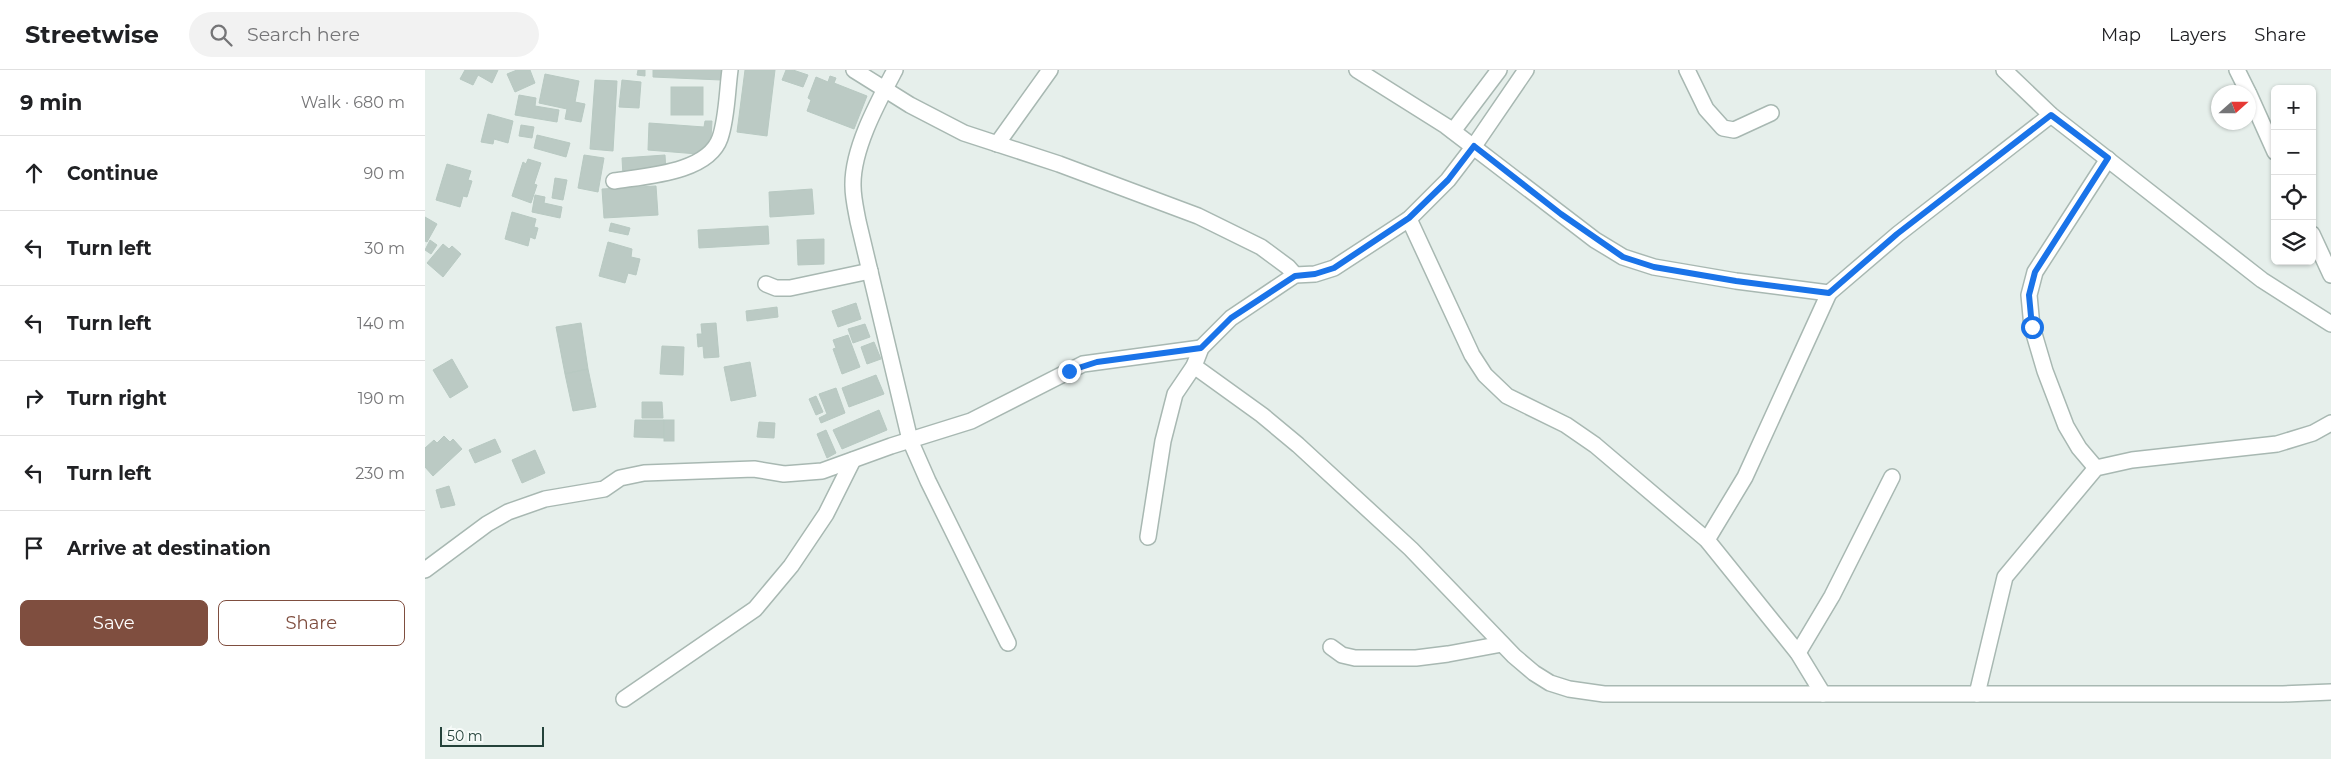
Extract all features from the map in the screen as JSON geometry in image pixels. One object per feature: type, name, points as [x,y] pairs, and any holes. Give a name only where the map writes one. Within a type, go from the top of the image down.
[{"type":"street","points":[[614,181],[665,173],[697,162],[714,150],[720,138],[730,70]]},
{"type":"street","points":[[854,70],[910,105],[964,133],[1198,216],[1261,247],[1288,267],[1295,276]]},
{"type":"street","points":[[895,70],[862,142],[855,164],[853,187],[858,221],[910,440],[927,481],[1008,643]]},
{"type":"street","points":[[997,144],[1050,70]]},
{"type":"street","points":[[1357,70],[1453,131],[1561,214],[1623,257],[1663,269],[1829,293]]},
{"type":"street","points":[[1453,131],[1499,70]]},
{"type":"street","points":[[1148,537],[1163,442],[1175,394],[1194,366],[1201,348],[1231,318],[1295,276],[1315,274],[1334,268],[1409,218],[1448,180],[1474,146],[1526,70]]},
{"type":"street","points":[[1687,70],[1706,109],[1723,128],[1734,130],[1771,113]]},
{"type":"street","points":[[2004,70],[2051,115],[2262,280],[2323,321],[2331,324]]},
{"type":"street","points":[[2237,70],[2244,85]]},
{"type":"street","points":[[2256,110],[2271,143]]},
{"type":"street","points":[[1707,540],[1745,477],[1829,293],[1897,234],[2051,115]]},
{"type":"street","points":[[2096,468],[2079,448],[2066,426],[2045,371],[2032,327],[2029,295],[2035,272],[2108,158]]},
{"type":"street","points":[[1409,218],[1472,356],[1485,375],[1507,396],[1566,425],[1595,445],[1707,540],[1798,653],[1823,694]]},
{"type":"street","points":[[2316,242],[2331,274]]},
{"type":"street","points":[[766,284],[776,288],[790,288],[870,271]]},
{"type":"street","points":[[425,570],[487,524],[508,512],[545,500],[604,489],[627,476],[644,472],[754,469],[784,474],[808,473],[971,421],[1083,364],[1201,348]]},
{"type":"street","points":[[1194,366],[1263,415],[1299,445],[1411,548],[1502,644],[1534,673],[1550,683],[1569,690],[1604,694],[2283,694],[2331,692]]},
{"type":"street","points":[[1977,694],[2005,578],[2096,468],[2139,459],[2277,444],[2313,433],[2331,423]]},
{"type":"street","points":[[624,699],[755,609],[791,566],[826,514],[853,460]]},
{"type":"street","points":[[1798,653],[1833,596],[1892,477]]},
{"type":"street","points":[[1331,648],[1342,655],[1355,658],[1415,658],[1502,644]]},
{"type":"building","points":[[465,70],[498,70],[492,83],[478,75],[473,85],[460,79]]},
{"type":"building","points":[[517,70],[530,70],[535,83],[515,92],[507,74]]},
{"type":"building","points":[[638,70],[645,70],[645,76],[637,75]]},
{"type":"building","points":[[653,70],[721,70],[721,80],[653,77]]},
{"type":"building","points":[[745,70],[775,70],[767,136],[737,132]]},
{"type":"building","points":[[786,70],[793,70],[808,75],[803,87],[782,80]]},
{"type":"building","points":[[545,74],[579,81],[575,102],[585,104],[581,122],[565,119],[567,109],[539,103]]},
{"type":"building","points":[[830,76],[836,78],[834,83],[867,96],[854,129],[807,111],[811,100],[808,98],[816,77],[828,82]]},
{"type":"building","points":[[595,80],[617,81],[613,151],[590,149]]},
{"type":"building","points":[[622,80],[641,82],[639,108],[619,107]]},
{"type":"building","points":[[671,87],[703,87],[703,115],[671,115]]},
{"type":"building","points":[[519,95],[536,98],[535,106],[559,110],[557,122],[515,115]]},
{"type":"building","points":[[488,114],[513,121],[508,143],[494,139],[493,144],[481,142]]},
{"type":"building","points":[[705,121],[712,121],[710,155],[648,150],[649,123],[704,127]]},
{"type":"building","points":[[521,125],[534,127],[532,138],[519,136]]},
{"type":"building","points":[[537,135],[570,143],[566,157],[534,148]]},
{"type":"building","points":[[584,155],[604,158],[598,192],[578,188]]},
{"type":"building","points":[[665,155],[666,172],[623,176],[622,158]]},
{"type":"building","points":[[528,159],[541,163],[534,184],[537,185],[531,203],[512,196],[523,162],[526,164]]},
{"type":"building","points":[[447,164],[471,171],[468,180],[472,181],[467,197],[463,196],[460,207],[436,200]]},
{"type":"building","points":[[555,178],[567,180],[563,200],[552,198]]},
{"type":"building","points":[[656,186],[658,215],[604,218],[602,189]]},
{"type":"building","points":[[812,189],[814,214],[770,217],[769,192]]},
{"type":"building","points":[[535,195],[545,197],[544,203],[562,207],[560,218],[532,212]]},
{"type":"building","points":[[512,212],[536,219],[534,227],[538,228],[535,239],[530,237],[528,246],[505,239]]},
{"type":"building","points":[[425,217],[437,224],[427,242],[425,241]]},
{"type":"building","points":[[611,223],[630,228],[628,235],[609,231]]},
{"type":"building","points":[[768,226],[769,244],[699,248],[698,230]]},
{"type":"building","points":[[824,239],[824,264],[798,265],[797,240]]},
{"type":"building","points":[[430,240],[437,245],[431,254],[425,250]]},
{"type":"building","points":[[608,242],[632,249],[631,257],[640,259],[636,275],[628,273],[625,283],[599,276]]},
{"type":"building","points":[[443,244],[449,249],[452,246],[461,254],[443,277],[427,263]]},
{"type":"building","points":[[856,303],[861,319],[838,327],[832,311]]},
{"type":"building","points":[[777,307],[778,317],[747,321],[746,311]]},
{"type":"building","points":[[581,323],[588,369],[565,374],[556,327]]},
{"type":"building","points":[[716,323],[719,357],[704,358],[703,346],[698,347],[697,334],[702,334],[701,324]]},
{"type":"building","points":[[865,324],[870,337],[853,343],[848,329]]},
{"type":"building","points":[[848,335],[860,367],[842,374],[833,349],[836,348],[833,340]]},
{"type":"building","points":[[874,342],[881,359],[867,364],[861,347]]},
{"type":"building","points":[[662,346],[684,347],[683,375],[660,374]]},
{"type":"building","points":[[452,359],[468,387],[450,398],[433,370]]},
{"type":"building","points":[[750,362],[756,396],[731,401],[724,367]]},
{"type":"building","points":[[588,369],[596,407],[573,411],[565,374]]},
{"type":"building","points":[[876,375],[884,394],[849,407],[842,388]]},
{"type":"building","points":[[836,388],[845,413],[821,423],[819,418],[827,414],[819,394]]},
{"type":"building","points":[[816,396],[823,412],[816,415],[809,399]]},
{"type":"building","points":[[642,402],[662,402],[663,418],[642,418]]},
{"type":"building","points":[[879,410],[887,430],[842,449],[833,430]]},
{"type":"building","points":[[635,420],[664,420],[664,438],[634,437]]},
{"type":"building","points":[[664,420],[674,420],[674,441],[664,441]]},
{"type":"building","points":[[759,422],[775,423],[774,438],[757,437]]},
{"type":"building","points":[[826,430],[836,453],[827,458],[817,434]]},
{"type":"building","points":[[444,436],[450,442],[453,439],[462,449],[433,476],[425,467],[425,448],[434,440],[437,443]]},
{"type":"building","points":[[495,439],[501,452],[475,463],[469,450]]},
{"type":"building","points":[[535,450],[545,473],[522,483],[512,460]]},
{"type":"building","points":[[449,486],[455,505],[441,508],[436,490]]},
{"type":"route","points":[[1069,371],[1083,364],[1201,348],[1231,318],[1295,276],[1315,274],[1334,268],[1409,218],[1448,180],[1474,146],[1595,240],[1623,257],[1654,267],[1736,281],[1829,293],[1897,234],[2051,115],[2108,158],[2035,272],[2029,295],[2032,327]]}]
